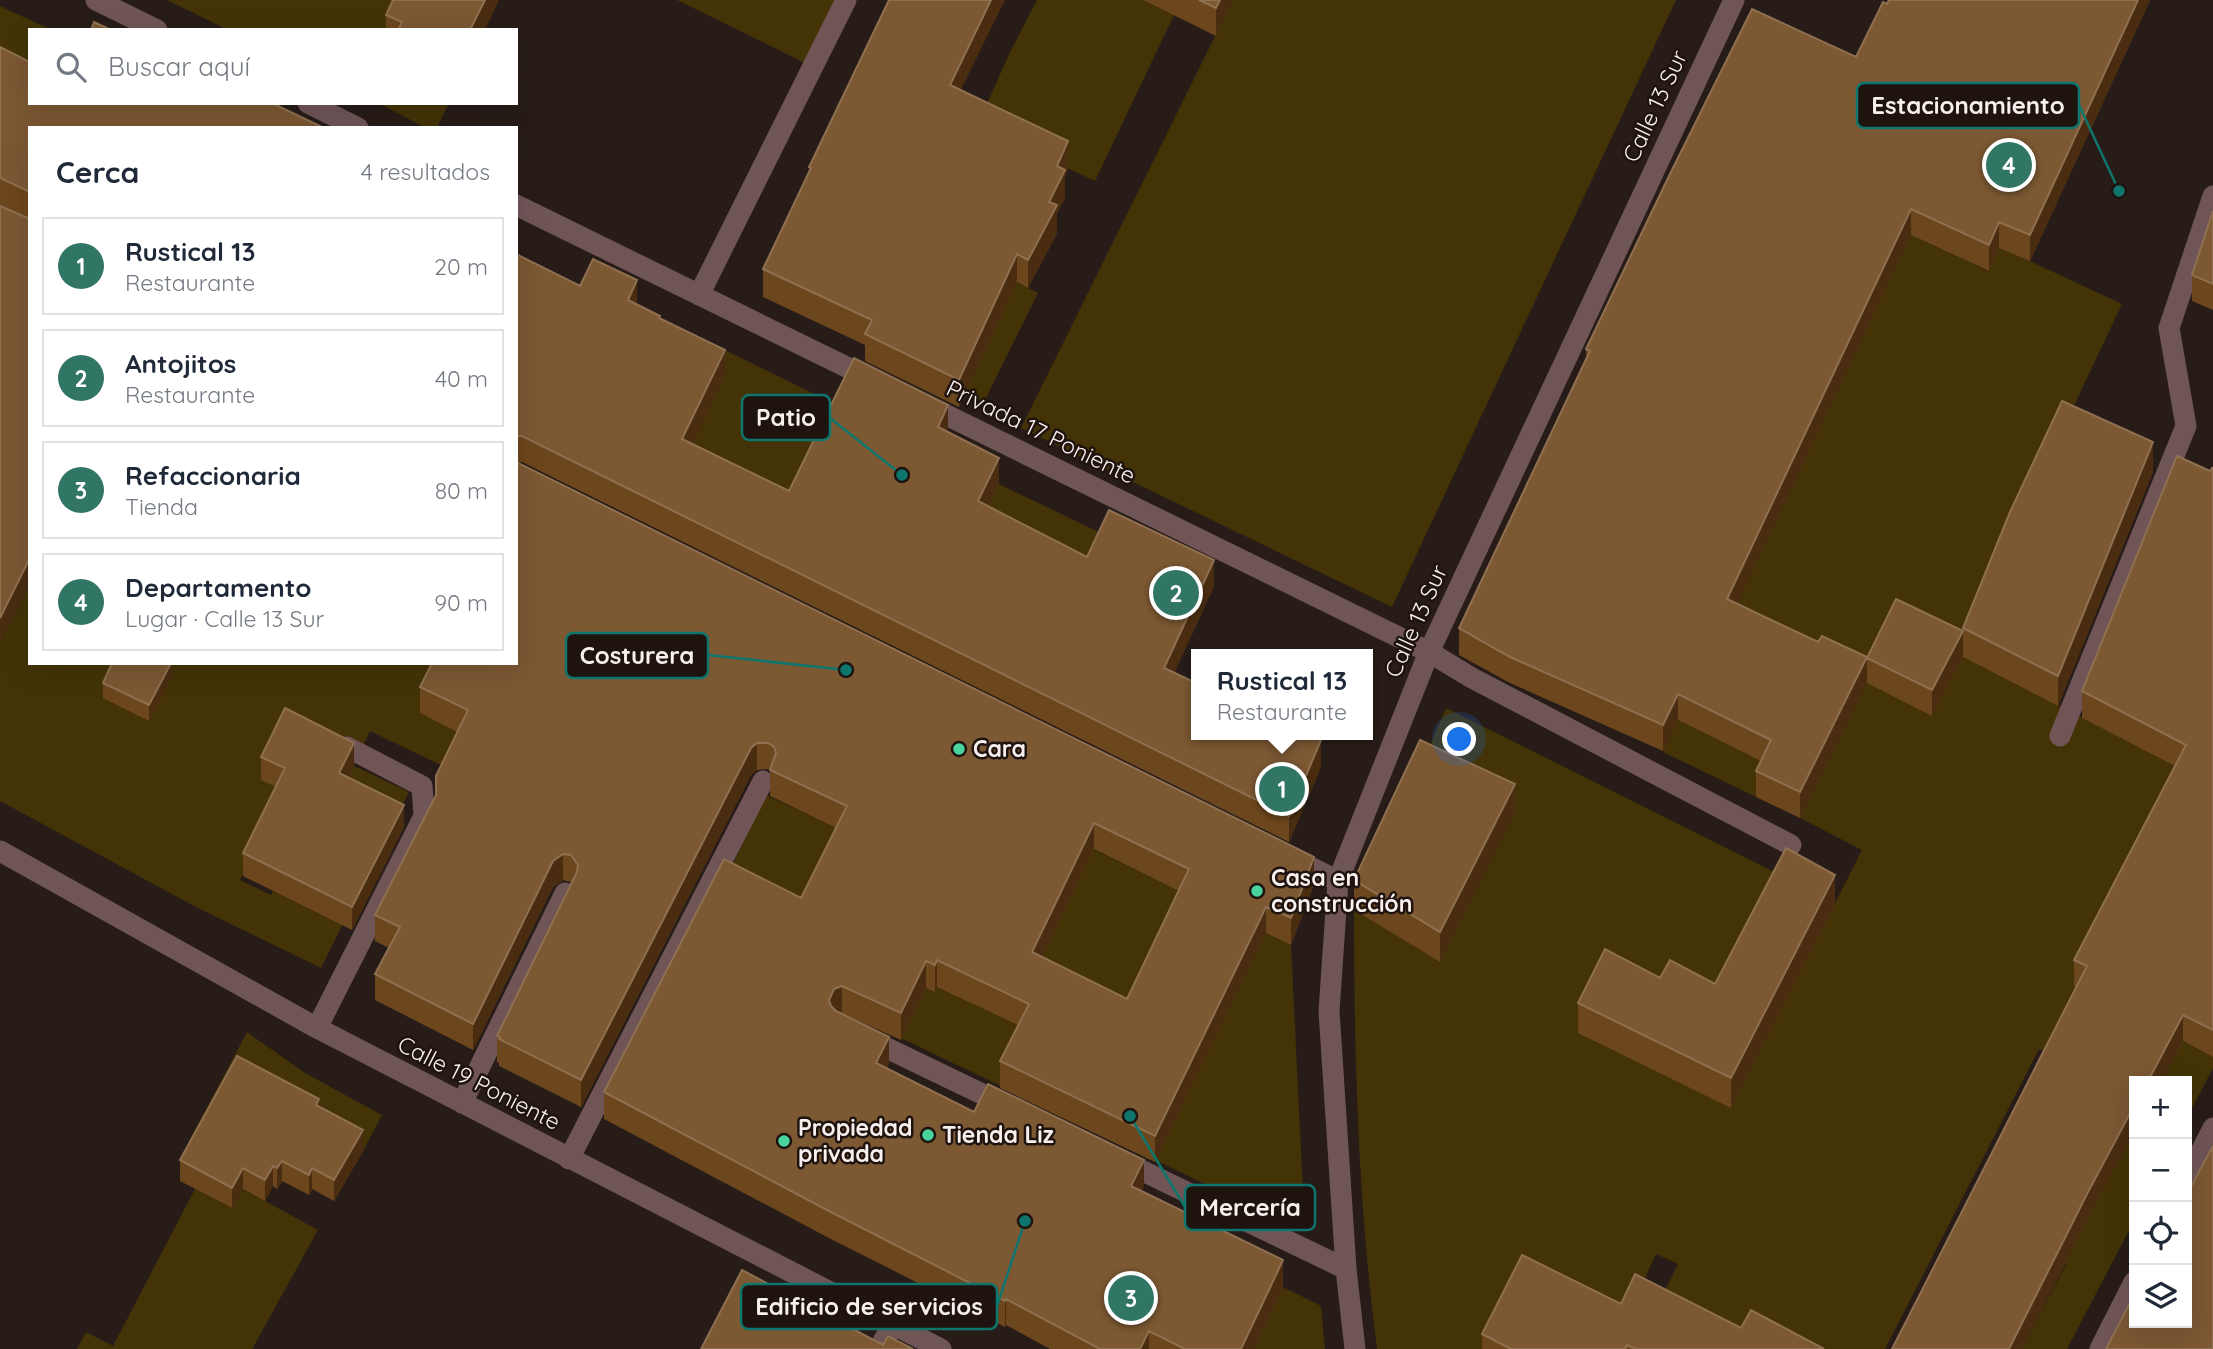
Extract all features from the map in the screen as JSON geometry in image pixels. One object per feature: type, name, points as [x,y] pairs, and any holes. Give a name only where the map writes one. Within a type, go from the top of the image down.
[{"type":"street","points":[[96,0],[153,28]]},
{"type":"street","points":[[699,295],[846,0]]},
{"type":"street","name":"Calle 13 Sur","points":[[1355,1349],[1346,1269],[1329,1011],[1338,881],[1429,652],[1734,0]]},
{"type":"street","points":[[311,105],[354,126]]},
{"type":"street","points":[[2060,736],[2186,425],[2169,328],[2213,196]]},
{"type":"street","name":"Privada 17 Poniente","points":[[518,206],[1429,652],[1472,678],[1791,845]]},
{"type":"street","points":[[317,1028],[424,816],[422,786],[347,747]]},
{"type":"street","points":[[569,1159],[763,780]]},
{"type":"street","name":"Calle 19 Poniente","points":[[0,851],[317,1028],[941,1349]]},
{"type":"street","points":[[1276,851],[1338,881]]},
{"type":"street","points":[[462,1103],[565,893]]},
{"type":"street","points":[[854,1032],[1026,1115]]},
{"type":"street","points":[[2192,1170],[2213,1128]]},
{"type":"street","points":[[1100,1151],[1346,1269]]},
{"type":"street","points":[[2100,1349],[2129,1292]]},
{"type":"street","points":[[879,1349],[892,1325]]},
{"type":"shaded area","points":[[167,0],[407,0],[394,28],[224,28]]},
{"type":"shaded area","points":[[677,0],[840,0],[807,64]]},
{"type":"shaded area","points":[[1037,0],[1143,0],[1174,15],[1095,181],[977,126]]},
{"type":"shaded area","points":[[1233,0],[1676,0],[1392,607],[1021,428]]},
{"type":"shaded area","points":[[0,6],[48,28],[28,28],[28,104],[0,125]]},
{"type":"shaded area","points":[[382,105],[448,105],[438,126],[422,126]]},
{"type":"shaded area","points":[[1911,235],[1988,271],[1999,248],[2002,248],[2122,304],[2010,541],[1963,657],[2186,771],[2102,1000],[2070,1064],[2039,1049],[1885,1349],[1377,1349],[1365,1240],[1358,1130],[1354,910],[1440,962],[1515,814],[1420,769],[1446,708],[1786,878],[1731,1107],[1862,850],[1800,818],[1867,683],[1821,662],[1756,797],[1663,752],[1678,720],[1751,756],[1732,615]],"holes":[[[1656,1254],[1678,1264],[1660,1301],[1640,1289]]]},
{"type":"shaded area","points":[[1001,274],[1038,293],[984,402],[941,381]]},
{"type":"shaded area","points":[[637,307],[843,408],[789,518],[682,466]]},
{"type":"shaded area","points":[[999,484],[1109,537],[1058,646],[958,568]]},
{"type":"shaded area","points":[[28,588],[28,665],[446,665],[468,737],[451,770],[370,731],[354,766],[409,792],[321,968],[196,907],[0,801],[0,644]],"holes":[[[354,765],[339,796],[328,918],[273,891],[271,895],[240,880],[285,791]]]},
{"type":"shaded area","points":[[899,755],[1291,945],[1305,1232],[901,1038],[926,988],[935,991],[960,940],[1057,925],[801,924],[723,885],[766,795],[847,833]]},
{"type":"shaded area","points":[[2161,1030],[2213,1057],[2213,1068],[2192,1108],[2192,1076],[2165,1076],[2177,1053]]},
{"type":"shaded area","points":[[247,1032],[305,1073],[382,1115],[363,1151],[316,1125],[324,1108],[295,1093],[243,1189],[181,1156]]},
{"type":"shaded area","points":[[2129,1137],[2129,1231],[2067,1349],[2011,1349],[2025,1344],[2066,1264],[2057,1259]]},
{"type":"shaded area","points":[[195,1189],[232,1208],[243,1189],[318,1230],[252,1349],[77,1349],[86,1332],[113,1346]]},
{"type":"shaded area","points":[[1283,1287],[1321,1306],[1325,1349],[1254,1349]]},
{"type":"building","points":[[393,0],[485,0],[471,28],[399,28],[402,22],[386,15]]},
{"type":"building","points":[[889,0],[991,0],[950,85],[1068,141],[1057,166],[1065,170],[1049,202],[1057,205],[1028,260],[1017,254],[959,380],[865,334],[872,320],[763,269]]},
{"type":"building","points":[[1199,0],[1220,0],[1216,8]]},
{"type":"building","points":[[1889,0],[2138,0],[2030,235],[1999,222],[1989,245],[1911,209],[1727,599],[1818,642],[1822,636],[1867,657],[1800,792],[1756,771],[1771,740],[1678,694],[1663,725],[1510,657],[1459,628],[1590,351],[1586,349],[1752,9],[1856,57],[1883,2],[1887,4]]},
{"type":"building","points":[[94,22],[107,28],[92,28]]},
{"type":"building","points":[[0,47],[28,61],[28,105],[276,105],[320,126],[28,126],[28,191],[0,178]]},
{"type":"building","points":[[0,206],[28,218],[28,562],[0,618]]},
{"type":"building","points":[[2213,211],[2213,284],[2192,275]]},
{"type":"building","points":[[518,255],[580,286],[593,259],[637,280],[628,300],[725,350],[682,439],[789,491],[854,358],[948,405],[938,427],[999,458],[978,501],[1087,557],[1109,510],[1214,560],[1164,668],[1191,681],[1191,740],[1321,740],[1289,816],[518,436]]},
{"type":"building","points":[[2062,401],[2153,442],[2058,676],[1963,628],[2010,512]]},
{"type":"building","points":[[2177,456],[2210,471],[2212,468],[2213,1030],[2183,1015],[2151,1076],[2129,1076],[2129,1115],[2009,1349],[1892,1349],[2087,966],[2074,960],[2186,745],[2082,691]]},
{"type":"building","points":[[518,463],[1314,857],[1291,918],[1266,907],[1155,1136],[1000,1061],[1029,1004],[937,960],[935,965],[926,961],[901,1013],[842,986],[834,989],[829,1000],[836,1011],[889,1037],[876,1063],[974,1112],[988,1084],[1144,1160],[1131,1186],[1283,1260],[1241,1349],[1185,1349],[1149,1331],[1140,1349],[1100,1349],[827,1210],[604,1092],[724,859],[801,898],[847,806],[770,770],[776,753],[774,747],[768,743],[757,743],[751,748],[581,1080],[497,1036],[577,872],[578,865],[571,855],[563,854],[553,861],[473,1024],[375,974],[400,927],[375,915],[436,795],[436,776],[468,710],[420,687],[431,665],[518,665]],"holes":[[[1094,823],[1189,869],[1127,999],[1032,952]]]},
{"type":"building","points":[[1896,599],[1963,631],[1932,690],[1867,658]]},
{"type":"building","points":[[111,665],[170,665],[149,705],[103,683]]},
{"type":"building","points":[[285,708],[354,743],[339,773],[404,805],[352,907],[243,853],[285,768],[261,757]]},
{"type":"building","points":[[1420,740],[1515,784],[1440,932],[1354,880]]},
{"type":"building","points":[[1786,848],[1835,875],[1731,1078],[1578,1003],[1605,949],[1660,978],[1670,960],[1715,984]]},
{"type":"building","points":[[237,1056],[319,1099],[316,1105],[363,1130],[334,1180],[312,1168],[309,1175],[282,1161],[277,1168],[273,1166],[265,1180],[243,1168],[232,1188],[180,1160]]},
{"type":"building","points":[[2213,1146],[2213,1349],[2106,1349],[2129,1305],[2129,1328],[2192,1328],[2192,1185]]},
{"type":"building","points":[[1522,1255],[1621,1304],[1635,1274],[1741,1328],[1751,1310],[1824,1349],[1635,1349],[1627,1345],[1625,1349],[1511,1349],[1482,1334]]},
{"type":"building","points":[[742,1270],[883,1345],[888,1336],[913,1349],[701,1349]]},
{"type":"place","name":"Departamento","points":[[2009,165]]},
{"type":"place","name":"Estacionamiento","points":[[2119,191]]},
{"type":"place","name":"Patio","points":[[902,475]]},
{"type":"place","name":"Antojitos","points":[[1176,593]]},
{"type":"place","name":"Costurera","points":[[846,670]]},
{"type":"place","name":"Cara","points":[[959,749]]},
{"type":"place","name":"Rustical 13","points":[[1282,789]]},
{"type":"place","name":"Casa en construcción","points":[[1257,891]]},
{"type":"place","name":"Mercería","points":[[1130,1116]]},
{"type":"place","name":"Tienda Liz","points":[[928,1135]]},
{"type":"place","name":"Propiedad privada","points":[[784,1141]]},
{"type":"place","name":"Edificio de servicios","points":[[1025,1221]]},
{"type":"place","name":"Refaccionaria","points":[[1131,1298]]}]
